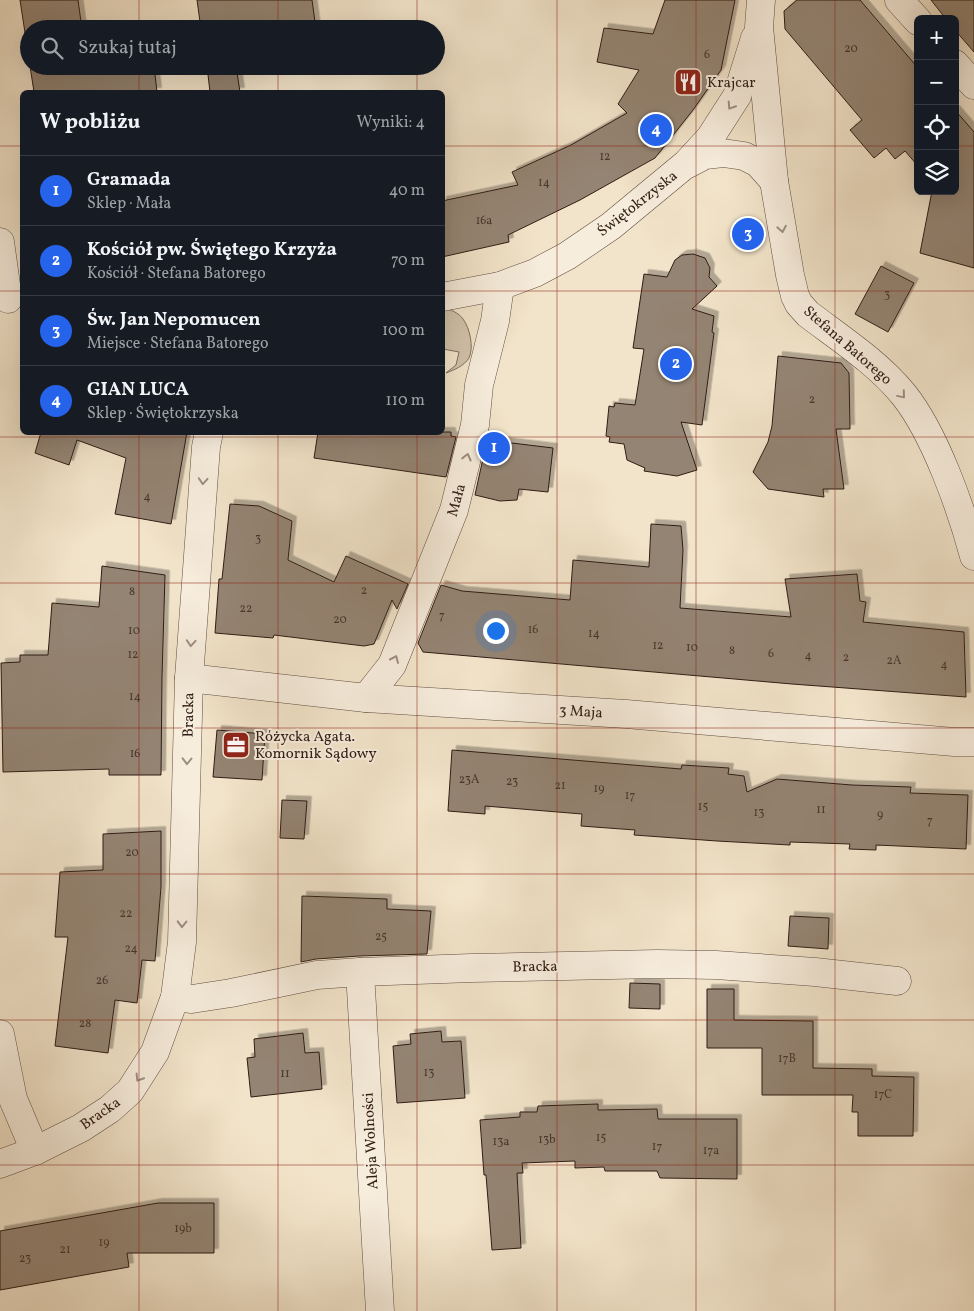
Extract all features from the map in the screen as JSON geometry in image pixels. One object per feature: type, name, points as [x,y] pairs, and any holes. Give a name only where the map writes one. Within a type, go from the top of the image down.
[{"type":"street","points":[[899,0],[914,17]]},
{"type":"street","name":"Świętokrzyska","points":[[445,297],[500,286],[535,273],[567,256],[611,226],[686,164],[710,138],[737,96],[762,8]]},
{"type":"street","name":"Stefana Batorego","points":[[762,8],[774,181],[795,296],[808,314],[876,366],[904,395],[925,427],[942,464],[968,533],[974,556]]},
{"type":"street","points":[[959,68],[974,85]]},
{"type":"street","points":[[686,164],[705,155],[723,153],[744,156],[758,163],[774,181]]},
{"type":"street","points":[[0,242],[10,300]]},
{"type":"street","name":"Mała","points":[[366,698],[392,665],[454,510],[475,425],[480,385],[495,321],[500,286]]},
{"type":"street","name":"Bracka","points":[[0,1164],[35,1151],[80,1128],[110,1109],[130,1092],[155,1052],[175,997],[182,942],[189,678],[208,435]]},
{"type":"street","name":"3 Maja","points":[[189,678],[366,698],[626,714],[954,742],[974,742]]},
{"type":"street","name":"Bracka","points":[[175,997],[192,999],[317,975],[360,972],[657,964],[756,968],[897,981]]},
{"type":"street","name":"Aleja Wolności","points":[[360,972],[380,1311]]},
{"type":"street","points":[[0,1034],[13,1099],[35,1151]]},
{"type":"shaded area","points":[[445,308],[463,319],[468,327],[471,344],[467,361],[446,373],[456,365],[459,352],[445,349]]},
{"type":"building","points":[[20,0],[78,0],[81,20],[23,20]]},
{"type":"building","points":[[197,0],[312,0],[315,20],[200,20]]},
{"type":"building","points":[[665,0],[735,0],[721,70],[693,110],[655,158],[580,200],[508,235],[509,242],[445,256],[445,200],[518,185],[512,172],[571,145],[627,113],[618,104],[639,70],[597,62],[604,28],[653,34]]},
{"type":"building","points":[[797,0],[860,0],[914,63],[914,161],[905,151],[895,159],[886,148],[874,158],[850,130],[862,120],[785,29],[784,11]]},
{"type":"building","points":[[931,0],[974,0],[974,52],[959,35],[959,15],[943,15]]},
{"type":"building","points":[[31,75],[155,75],[157,90],[34,90]]},
{"type":"building","points":[[208,75],[237,75],[240,90],[210,90]]},
{"type":"building","points":[[959,115],[974,132],[974,268],[920,253],[931,195],[959,195]]},
{"type":"building","points":[[693,254],[705,258],[710,268],[709,277],[717,286],[692,309],[714,316],[712,332],[714,333],[702,425],[681,422],[697,470],[677,476],[644,471],[645,468],[627,460],[624,444],[609,442],[610,437],[606,436],[609,406],[614,407],[615,403],[635,405],[644,349],[633,348],[644,274],[667,277],[675,260],[682,255]]},
{"type":"building","points":[[881,266],[914,283],[888,332],[855,314]]},
{"type":"building","points":[[778,356],[841,363],[849,373],[850,429],[836,429],[844,489],[823,489],[824,497],[768,489],[753,472],[768,442],[772,426]]},
{"type":"building","points":[[445,432],[451,432],[451,436],[456,437],[446,477],[314,458],[318,435],[445,435]]},
{"type":"building","points":[[40,435],[186,435],[171,524],[115,514],[126,458],[77,440],[69,465],[35,453]]},
{"type":"building","points":[[487,440],[553,448],[548,492],[519,489],[517,500],[500,501],[475,495]]},
{"type":"building","points":[[230,504],[259,506],[292,521],[288,560],[334,582],[346,556],[408,584],[397,609],[392,600],[374,644],[364,646],[274,635],[273,638],[215,633],[219,579],[222,579]]},
{"type":"building","points":[[651,524],[681,526],[683,550],[680,608],[791,617],[785,579],[857,574],[860,601],[866,602],[863,622],[964,632],[966,697],[423,652],[418,643],[441,585],[462,591],[570,600],[573,560],[649,567]]},
{"type":"building","points":[[102,566],[165,575],[161,775],[109,775],[109,769],[3,772],[1,663],[20,662],[20,655],[48,655],[52,603],[99,607]]},
{"type":"building","points":[[217,730],[265,734],[262,780],[213,777]]},
{"type":"building","points":[[452,750],[681,769],[682,765],[729,768],[728,774],[744,776],[747,792],[777,779],[852,785],[911,787],[910,793],[968,795],[966,849],[876,845],[876,850],[849,849],[850,844],[790,842],[790,845],[634,835],[635,830],[581,826],[582,814],[485,806],[485,814],[448,811]]},
{"type":"building","points":[[282,800],[307,801],[304,839],[280,838]]},
{"type":"building","points":[[161,831],[161,887],[155,961],[142,960],[137,1003],[115,1000],[108,1053],[55,1046],[68,937],[55,937],[60,872],[103,870],[103,834]]},
{"type":"building","points":[[302,896],[387,899],[387,909],[431,911],[427,954],[359,956],[301,962]]},
{"type":"building","points":[[790,916],[829,918],[828,949],[788,946]]},
{"type":"building","points":[[630,983],[660,984],[660,1009],[629,1008]]},
{"type":"building","points":[[707,989],[734,989],[734,1020],[813,1021],[813,1068],[872,1069],[872,1076],[914,1077],[913,1136],[858,1136],[858,1112],[852,1112],[853,1095],[762,1095],[762,1048],[707,1048]]},
{"type":"building","points":[[441,1031],[442,1042],[461,1041],[465,1098],[397,1103],[393,1046],[411,1044],[410,1034]]},
{"type":"building","points":[[303,1033],[305,1053],[319,1052],[322,1089],[251,1097],[247,1058],[255,1057],[254,1039]]},
{"type":"building","points":[[598,1104],[598,1110],[657,1109],[658,1119],[737,1119],[737,1179],[660,1178],[657,1171],[605,1171],[604,1167],[575,1168],[575,1161],[522,1163],[523,1173],[517,1173],[521,1248],[492,1250],[480,1120],[520,1117],[520,1112],[537,1112],[538,1106]]},
{"type":"building","points":[[158,1203],[214,1203],[214,1253],[127,1253],[129,1267],[0,1290],[0,1231]]},
{"type":"place","name":"Krajcar","points":[[688,82]]},
{"type":"place","name":"GIAN LUCA","points":[[656,130]]},
{"type":"place","name":"Św. Jan Nepomucen","points":[[748,234]]},
{"type":"place","name":"Kościół pw. Świętego Krzyża","points":[[676,364]]},
{"type":"place","name":"Gramada","points":[[494,448]]},
{"type":"place","name":"Różycka Agata. Komornik Sądowy","points":[[236,745]]}]
